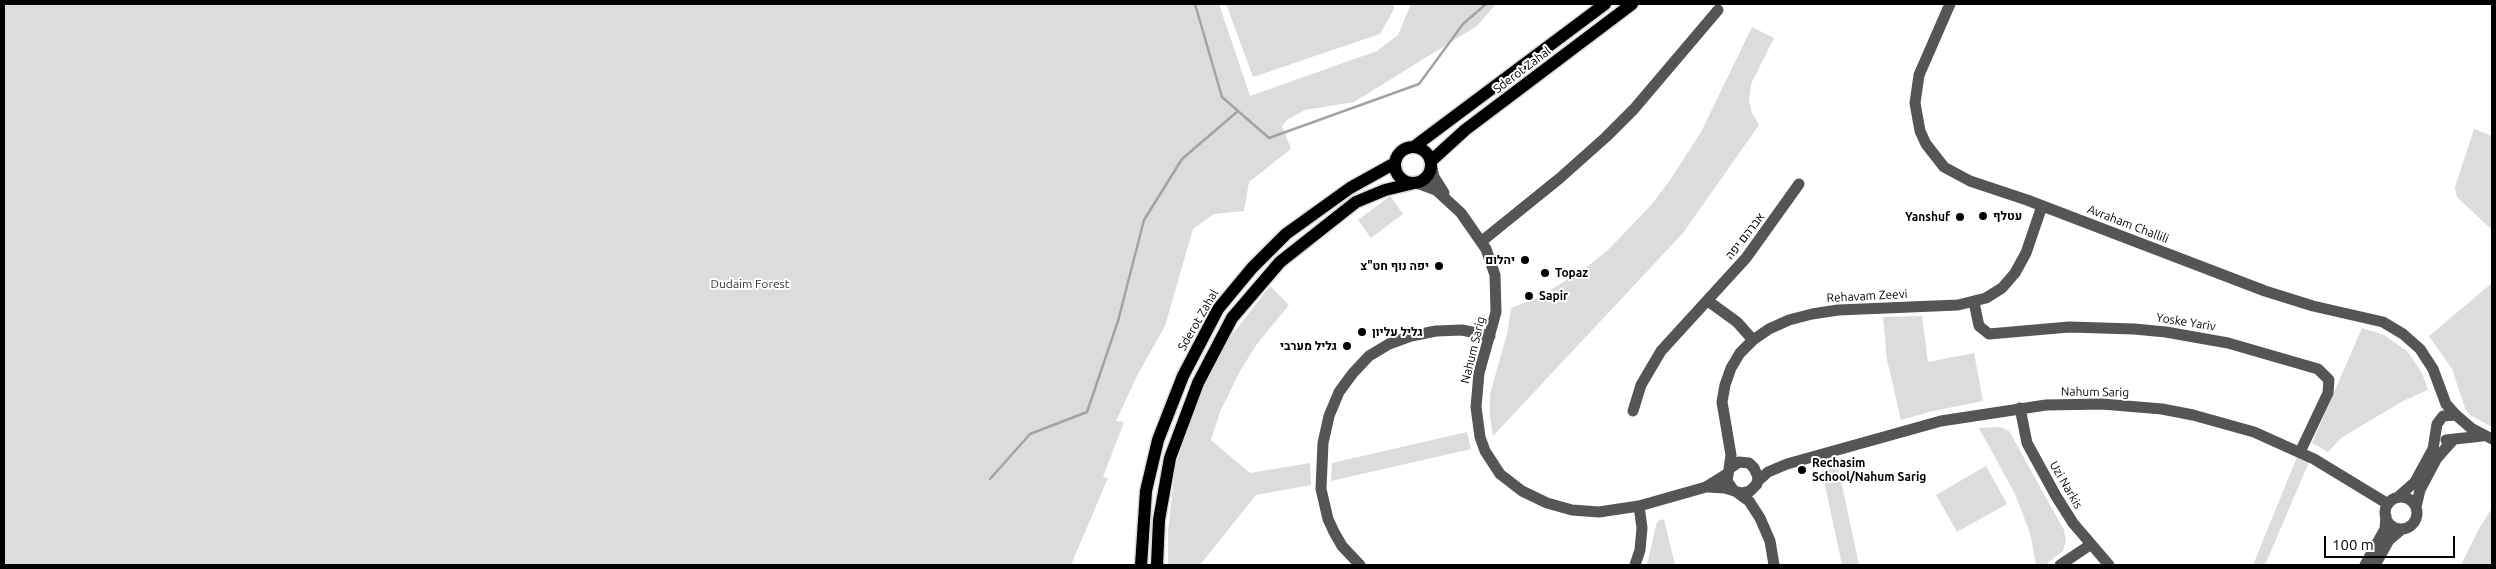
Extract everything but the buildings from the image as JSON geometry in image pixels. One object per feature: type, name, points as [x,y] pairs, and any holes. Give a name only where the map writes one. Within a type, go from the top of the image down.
[{"type":"main road","name":"Sderot Zahal","points":[[1415,146],[1605,4]]},
{"type":"main road","name":"Sderot Zahal","points":[[1431,162],[1465,130],[1632,4]]},
{"type":"main road","points":[[1158,565],[1159,520],[1170,458],[1198,383],[1232,318],[1280,262],[1356,202],[1385,190],[1416,183],[1429,175],[1431,162],[1426,151],[1415,146],[1402,150],[1395,163],[1399,176],[1406,181],[1416,183]]},
{"type":"main road","name":"Sderot Zahal","points":[[1141,565],[1146,491],[1158,440],[1183,376],[1218,309],[1252,268],[1286,234],[1328,203],[1395,163]]},
{"type":"street","name":"Avraham Challili","points":[[1950,4],[1919,74],[1916,89],[1916,118],[1923,138],[1934,156],[1956,175],[2277,295],[2383,322],[2403,334],[2420,349],[2433,370],[2448,406],[2458,417]]},
{"type":"street","points":[[1482,241],[1550,187],[1606,137],[1634,109],[1718,10]]},
{"type":"street","name":"Nahum Sarig","points":[[1431,162],[1436,181],[1482,241],[1491,262],[1497,290],[1495,320],[1479,373],[1476,407],[1485,451],[1500,474],[1509,483],[1534,498],[1560,508],[1599,512],[1639,506],[1706,487],[1728,471]]},
{"type":"street","name":"Nahum Sarig","points":[[1416,183],[1436,190],[1451,202]]},
{"type":"street","name":"אברהם יפה","points":[[1633,411],[1641,385],[1654,362],[1670,340],[1755,247],[1799,184]]},
{"type":"street","name":"Rehavam Zeevi","points":[[1749,464],[1738,455],[1730,440],[1724,421],[1722,402],[1725,385],[1735,361],[1753,340],[1789,320],[1812,314],[1974,302],[1995,294],[2016,273],[2026,253],[2042,206]]},
{"type":"street","points":[[1708,300],[1738,322],[1753,340]]},
{"type":"street","name":"Yoske Yariv","points":[[1974,302],[1980,326],[1989,334],[2068,328],[2150,330],[2228,343],[2318,369],[2329,380],[2328,393],[2300,452]]},
{"type":"street","points":[[1360,565],[1342,546],[1334,532],[1328,519],[1321,489],[1323,443],[1329,416],[1339,392],[1369,356],[1389,344],[1411,336],[1436,331],[1462,330],[1490,336]]},
{"type":"street","name":"Avraham Challili","points":[[2398,497],[2415,482],[2433,449],[2442,408],[2442,394]]},
{"type":"street","name":"Nahum Sarig","points":[[1757,483],[1768,472],[1787,464],[1940,421],[2020,408],[2102,404],[2162,409],[2224,422],[2254,432],[2300,452],[2388,504]]},
{"type":"street","name":"Uzi Narkis","points":[[2020,408],[2022,428],[2032,453],[2064,510],[2090,545],[2109,565]]},
{"type":"street","points":[[2445,415],[2458,417],[2469,427],[2489,438],[2467,436],[2455,439],[2443,438],[2438,425],[2445,415]]},
{"type":"street","points":[[2375,565],[2389,540],[2402,529],[2410,527],[2415,522],[2420,490],[2437,458],[2463,430],[2458,417]]},
{"type":"street","name":"Rehavam Zeevi","points":[[1728,471],[1732,460],[1730,440]]},
{"type":"street","points":[[1760,518],[1756,498],[1757,472],[1749,464],[1737,463],[1728,471],[1728,484],[1749,501],[1760,518],[1770,541],[1774,565]]},
{"type":"street","name":"Nahum Sarig","points":[[1749,464],[1765,466],[1787,464]]},
{"type":"street","points":[[1736,492],[1748,492],[1757,483]]},
{"type":"street","name":"Nahum Sarig","points":[[1706,487],[1736,492]]},
{"type":"street","points":[[2365,565],[2385,528],[2388,504],[2398,497],[2410,499],[2416,507]]},
{"type":"street","points":[[1635,565],[1640,550],[1642,528],[1639,506]]},
{"type":"street","points":[[2386,516],[2391,525],[2402,529]]},
{"type":"street","points":[[2060,565],[2090,545]]},
{"type":"green space","name":"Dudaim Forest","points":[[4,4],[1219,4],[1250,96],[1377,51],[1398,35],[1411,4],[1496,4],[1477,26],[1354,102],[1305,110],[1287,120],[1282,126],[1291,149],[1249,182],[1244,211],[1214,214],[1193,229],[1165,326],[1138,374],[1116,421],[1124,422],[1103,477],[1108,478],[1071,565],[4,565]]},
{"type":"green space","points":[[1226,4],[1394,4],[1394,9],[1380,34],[1253,77]]},
{"type":"green space","points":[[1752,27],[1774,38],[1751,84],[1749,101],[1752,113],[1759,125],[1683,233],[1493,436],[1490,417],[1490,394],[1507,334],[1511,308],[1538,298],[1587,267],[1610,248],[1652,204],[1701,132]]},
{"type":"green space","points":[[2474,129],[2492,136],[2492,230],[2457,197],[2455,187]]},
{"type":"green space","points":[[1390,196],[1403,214],[1371,238],[1358,220]]},
{"type":"green space","points":[[2492,283],[2492,427],[2470,415],[2465,408],[2452,369],[2429,336]]},
{"type":"green space","points":[[1270,286],[1289,305],[1257,344],[1240,371],[1220,412],[1211,440],[1250,473],[1310,463],[1311,485],[1256,495],[1200,565],[1168,565],[1168,532],[1175,468],[1193,406],[1224,345]]},
{"type":"green space","points":[[1922,316],[1928,362],[1974,353],[1983,401],[1933,411],[1901,420],[1887,360],[1883,317]]},
{"type":"green space","points":[[2362,328],[2384,335],[2407,351],[2422,373],[2428,390],[2403,401],[2341,438],[2328,452],[2312,443]]},
{"type":"green space","points":[[2000,427],[2009,431],[2064,530],[2066,541],[2063,551],[2045,565],[2036,565],[2030,533],[2015,494],[1979,428]]},
{"type":"green space","points":[[1467,432],[1471,449],[1331,481],[1332,463]]},
{"type":"green space","points":[[2297,457],[2309,462],[2265,565],[2253,565]]},
{"type":"green space","points":[[1838,466],[1859,565],[1842,565],[1822,471]]},
{"type":"green space","points":[[1986,466],[2007,504],[1957,532],[1936,495]]},
{"type":"green space","points":[[2492,508],[2492,565],[2461,565],[2480,527]]},
{"type":"green space","points":[[1664,519],[1675,565],[1647,565],[1656,525],[1658,521]]},
{"type":"waterway","points":[[1195,4],[1222,97],[1269,138],[1419,84],[1463,24],[1486,4]]},
{"type":"waterway","points":[[990,479],[1030,434],[1087,412],[1118,321],[1144,220],[1182,159],[1238,111]]},
{"type":"place","name":"עטלף","points":[[1983,216]]},
{"type":"place","name":"Yanshuf","points":[[1960,217]]},
{"type":"place","name":"יהלום","points":[[1525,260]]},
{"type":"place","name":"יפה נוף חט\"צ","points":[[1439,266]]},
{"type":"place","name":"Topaz","points":[[1545,273]]},
{"type":"place","name":"Sapir","points":[[1529,296]]},
{"type":"place","name":"גליל עליון","points":[[1362,332]]},
{"type":"place","name":"גליל מערבי","points":[[1347,346]]},
{"type":"place","name":"Rechasim School/Nahum Sarig","points":[[1802,470]]}]
